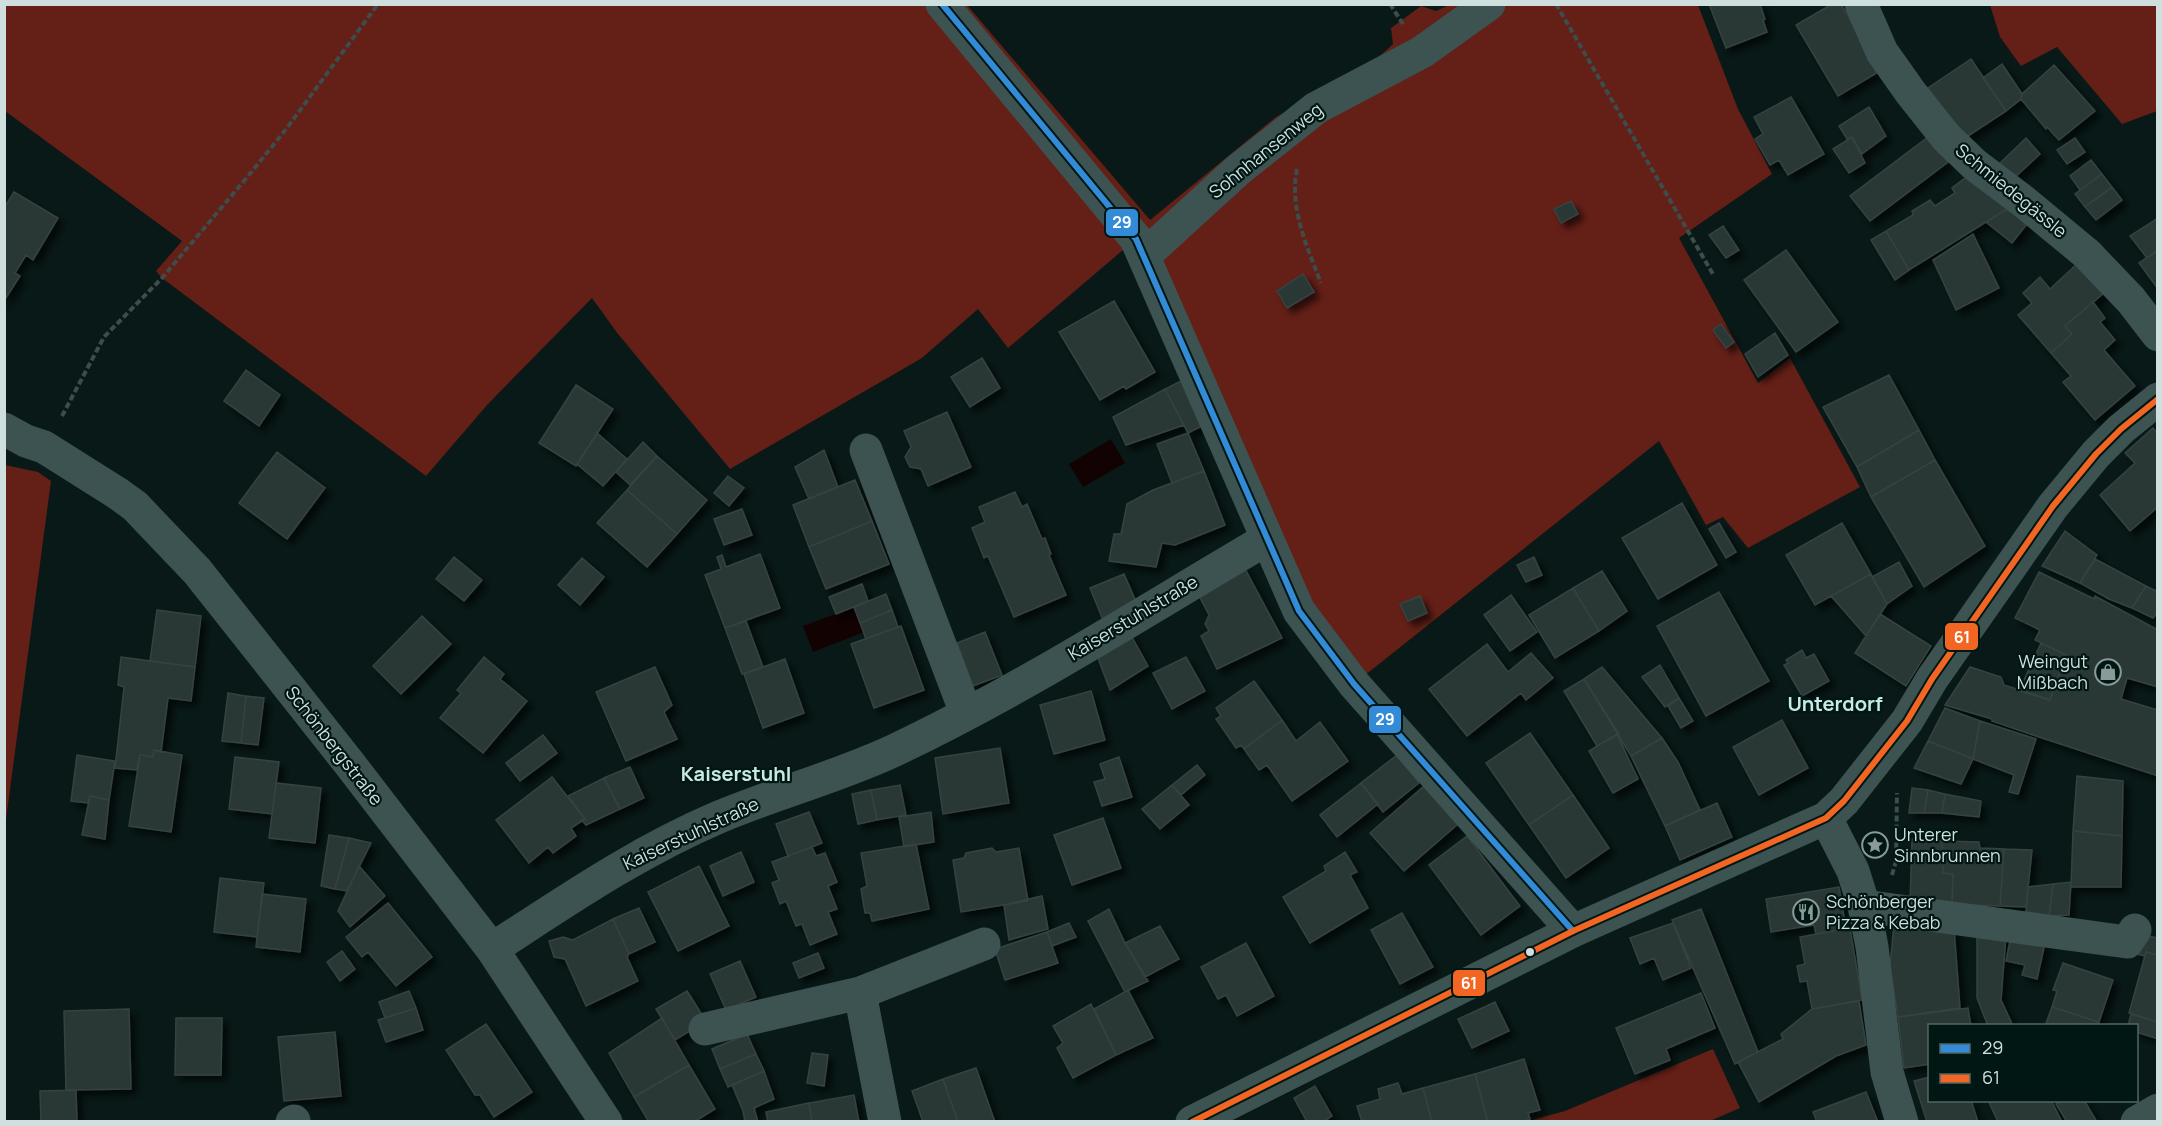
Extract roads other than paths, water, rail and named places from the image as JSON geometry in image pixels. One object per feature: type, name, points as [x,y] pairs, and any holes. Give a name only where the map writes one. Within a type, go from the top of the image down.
[{"type":"street","points":[[942,4],[1136,239],[1299,611],[1354,684],[1573,931]]},
{"type":"street","name":"Sohnhansenweg","points":[[1144,256],[1238,170],[1316,108],[1422,52],[1489,4]]},
{"type":"street","name":"Schmiedegässle","points":[[1861,4],[1882,52],[1946,137],[1974,164],[2087,254],[2131,300],[2157,335]]},
{"type":"street","points":[[1192,1122],[1573,931],[1826,818],[1844,801],[1907,721],[1951,651],[2053,506],[2096,454],[2121,429],[2157,399]]},
{"type":"street","name":"Schönbergstraße","points":[[4,429],[26,441],[44,447],[135,506],[191,564],[349,763],[492,949],[606,1122]]},
{"type":"street","points":[[866,450],[966,712]]},
{"type":"street","name":"Kaiserstuhlstraße","points":[[492,949],[597,880],[653,848],[720,817],[892,752],[1009,691],[1267,539]]},
{"type":"street","points":[[1826,818],[1853,871],[1864,906],[1872,946],[1887,1072],[1902,1122]]},
{"type":"street","points":[[1864,906],[2127,942],[2135,930]]},
{"type":"street","points":[[705,1029],[860,993],[984,944]]},
{"type":"street","points":[[860,993],[885,1122]]},
{"type":"street","points":[[2137,1122],[2157,1110]]},
{"type":"place","name":"Weingut Mißbach","points":[[2108,672]]},
{"type":"place","name":"Unterer Sinnbrunnen","points":[[1875,845]]},
{"type":"place","name":"Schönberger Pizza & Kebab","points":[[1806,912]]},
{"type":"district","name":"Unterdorf","points":[[1835,704]]},
{"type":"district","name":"Kaiserstuhl","points":[[736,774]]}]
